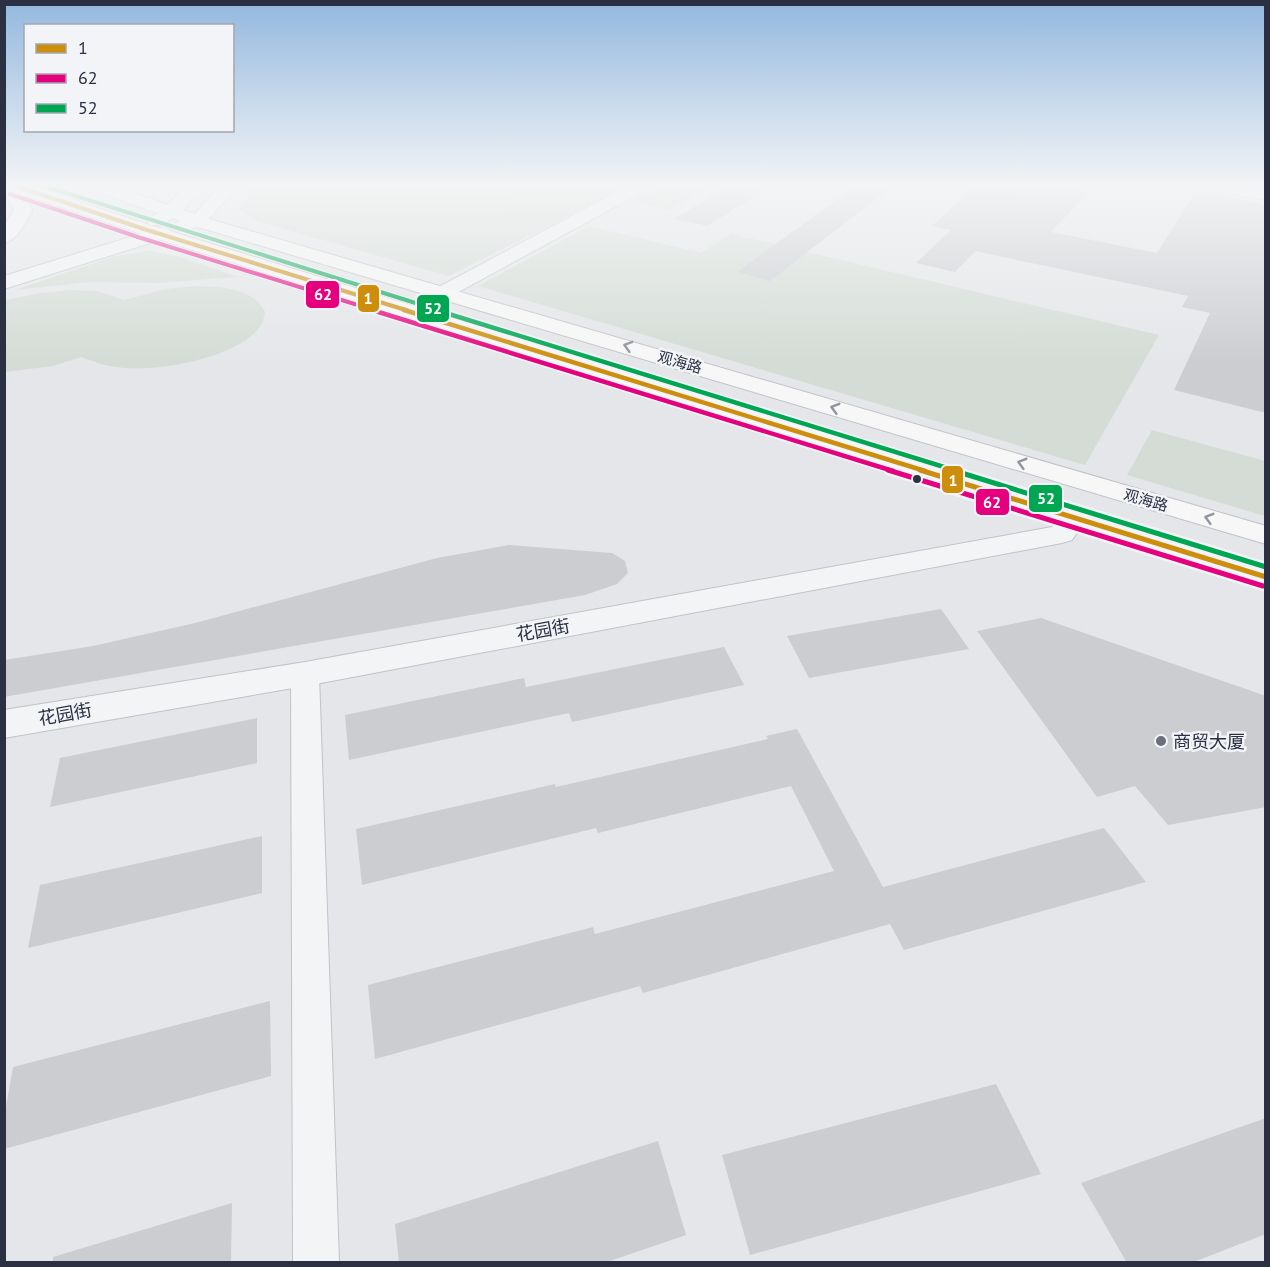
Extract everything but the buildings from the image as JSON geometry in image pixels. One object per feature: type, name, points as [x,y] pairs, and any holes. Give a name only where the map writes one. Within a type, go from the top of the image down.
[{"type":"main road","name":"观海路","points":[[219,244],[1073,518],[1266,577]]},
{"type":"main road","name":"观海路","points":[[278,244],[1266,535]]},
{"type":"street","points":[[4,273],[97,244]]},
{"type":"street","points":[[4,283],[108,244]]},
{"type":"street","points":[[444,292],[533,244]]},
{"type":"street","name":"花园街","points":[[4,724],[305,674],[1062,534],[1073,518]]},
{"type":"street","points":[[305,674],[316,1263]]},
{"type":"shaded area","points":[[337,244],[512,244],[449,276]]},
{"type":"shaded area","points":[[555,244],[664,244],[701,253],[715,244],[774,244],[1159,335],[1085,465],[478,286]]},
{"type":"shaded area","points":[[149,251],[180,257],[238,277],[157,283],[90,282],[15,290],[115,256]]},
{"type":"shaded area","points":[[216,287],[244,293],[259,304],[265,312],[261,325],[251,336],[236,346],[199,360],[179,364],[126,368],[114,367],[81,357],[53,366],[5,372],[5,300],[70,290],[97,291],[124,300],[166,289]]},
{"type":"shaded area","points":[[1152,430],[1265,461],[1265,516],[1127,475]]},
{"type":"transit line","name":"62","points":[[161,244],[1263,586]]},
{"type":"transit line","name":"1","points":[[193,244],[1266,577]]},
{"type":"transit line","name":"52","points":[[225,244],[1266,567]]},
{"type":"place","name":"商贸大厦","points":[[1161,741]]}]
